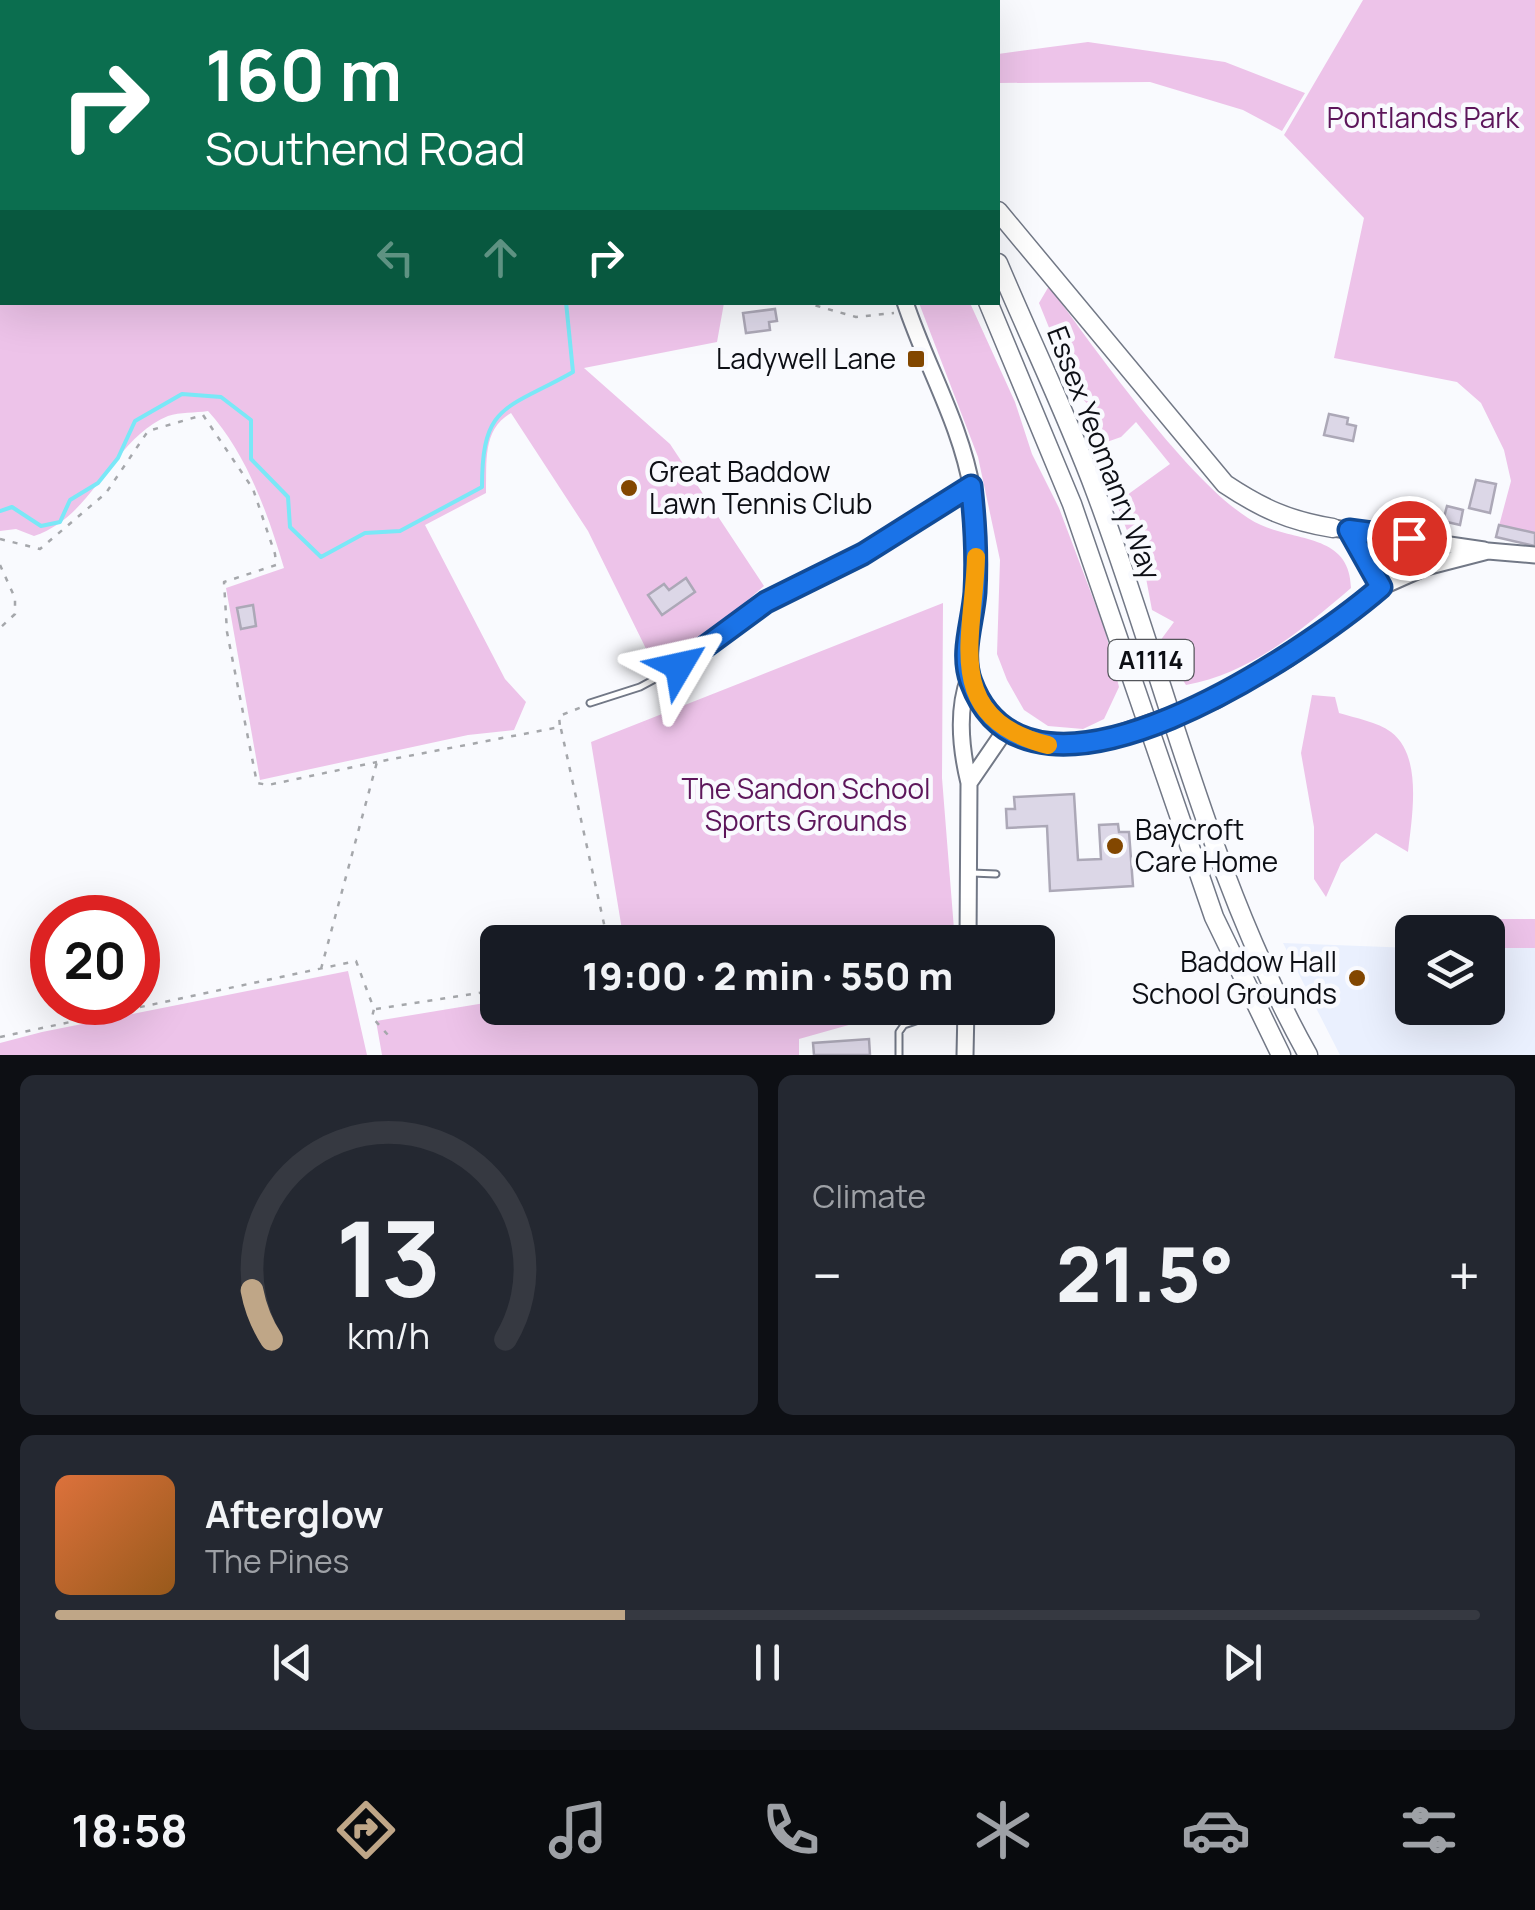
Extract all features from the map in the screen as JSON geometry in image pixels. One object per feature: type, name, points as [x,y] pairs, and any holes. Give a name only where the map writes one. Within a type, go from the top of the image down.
[{"type":"main road","points":[[1000,214],[1225,484],[1265,511],[1295,522],[1341,529]]},
{"type":"main road","name":"Essex Yeomanry Way","points":[[1000,268],[1096,492],[1192,782],[1239,902],[1308,1055]]},
{"type":"main road","name":"Essex Yeomanry Way","points":[[989,305],[1072,504],[1214,916],[1280,1055]]},
{"type":"street","points":[[906,307],[960,438],[971,486],[976,559],[969,678],[962,711],[963,759],[969,783],[968,925]]},
{"type":"street","points":[[1341,529],[1535,555]]},
{"type":"street","points":[[1341,529],[1381,587]]},
{"type":"street","points":[[969,678],[989,712],[1006,728],[1049,745],[1103,739],[1216,700],[1289,658],[1381,587],[1426,567],[1488,551]]},
{"type":"street","points":[[969,783],[1006,728]]},
{"type":"street","points":[[965,1055],[966,1025]]},
{"type":"lane","points":[[590,703],[640,687],[679,666],[766,602],[863,554],[971,486]]},
{"type":"lane","points":[[970,874],[996,874]]},
{"type":"lane","points":[[899,1055],[898,1032],[904,1025]]},
{"type":"path","points":[[813,305],[856,318],[906,307]]},
{"type":"path","points":[[0,539],[40,549],[106,493],[148,431],[202,415],[254,489],[275,554],[276,565],[224,582],[227,632],[257,783],[268,785],[560,727]]},
{"type":"path","points":[[0,565],[15,598],[15,614],[0,628]]},
{"type":"path","points":[[590,703],[559,716],[604,925]]},
{"type":"path","points":[[320,970],[377,762]]},
{"type":"path","points":[[0,1037],[356,961],[374,1009],[372,1017],[388,1035]]},
{"type":"path","points":[[374,1009],[480,993]]},
{"type":"shaded area","name":"Baddow Hall School Grounds","points":[[1283,943],[1395,947],[1395,1025],[1505,1025],[1505,948],[1535,948],[1535,1055],[1340,1055]]},
{"type":"green space","name":"Pontlands Park","points":[[1363,0],[1535,0],[1535,545],[1496,537],[1511,481],[1504,450],[1481,403],[1457,382],[1334,358],[1364,218],[1284,135]]},
{"type":"green space","points":[[1088,42],[1225,62],[1305,93],[1282,131],[1243,110],[1150,82],[1000,83],[1000,54]]},
{"type":"green space","points":[[1049,286],[1148,418],[1208,485],[1261,525],[1332,549],[1342,558],[1351,588],[1295,634],[1254,660],[1186,685],[1179,674],[1182,655],[1160,641],[1174,622],[1152,610],[1146,578],[1116,503],[1170,464],[1136,422],[1121,437],[1101,444],[1090,407],[1074,389],[1039,303]]},
{"type":"green space","points":[[0,305],[724,305],[717,342],[584,368],[670,444],[764,586],[718,626],[656,669],[588,531],[511,413],[495,428],[491,438],[486,493],[425,525],[505,679],[526,702],[514,730],[468,735],[260,780],[226,588],[284,568],[245,465],[208,411],[168,416],[148,427],[73,512],[55,526],[34,536],[16,529],[0,531]]},
{"type":"green space","points":[[920,305],[971,305],[1015,402],[1032,454],[1059,508],[1105,630],[1119,687],[1104,719],[1083,729],[1048,726],[1024,710],[1007,680],[997,654],[1000,560],[978,457]]},
{"type":"green space","name":"The Sandon School Sports Grounds","points":[[943,603],[942,778],[954,925],[621,925],[591,742]]},
{"type":"green space","points":[[1312,695],[1335,697],[1339,713],[1391,732],[1408,756],[1413,788],[1408,852],[1376,833],[1341,863],[1326,897],[1314,879],[1314,827],[1301,753]]},
{"type":"green space","points":[[1505,919],[1535,919],[1535,948],[1505,948]]},
{"type":"green space","points":[[348,971],[367,1055],[0,1055],[0,1043],[77,1025],[160,1025],[160,1008]]},
{"type":"green space","points":[[480,1004],[480,1025],[849,1025],[799,1039],[799,1055],[382,1055],[376,1021]]},
{"type":"building","points":[[775,309],[777,321],[769,322],[770,330],[746,333],[743,313]]},
{"type":"building","points":[[1329,414],[1348,418],[1347,424],[1356,426],[1353,441],[1324,435]]},
{"type":"building","points":[[1476,480],[1496,484],[1490,513],[1469,508]]},
{"type":"building","points":[[1447,506],[1463,510],[1460,525],[1443,521]]},
{"type":"building","points":[[1499,525],[1535,533],[1535,546],[1496,537]]},
{"type":"building","points":[[686,578],[695,592],[662,615],[648,595],[664,584],[669,590]]},
{"type":"building","points":[[253,605],[256,626],[241,629],[237,608]]},
{"type":"building","name":"Baycroft Care Home","points":[[1074,794],[1078,860],[1101,859],[1099,825],[1118,824],[1119,832],[1129,832],[1133,886],[1050,891],[1047,826],[1007,828],[1006,809],[1015,809],[1014,797]]},
{"type":"building","points":[[869,1039],[870,1055],[814,1055],[813,1043]]},
{"type":"waterway","points":[[0,511],[12,507],[41,526],[60,522],[70,500],[98,483],[118,458],[135,421],[182,394],[221,397],[251,420],[251,459],[288,497],[290,527],[321,557],[365,533],[400,531],[482,487],[487,439],[502,412],[573,372],[566,305]]},
{"type":"slow traffic","points":[[976,557],[966,660],[969,678],[989,712],[1006,728],[1048,745]]},
{"type":"place","name":"Ladywell Lane","points":[[916,359]]},
{"type":"place","name":"Great Baddow Lawn Tennis Club","points":[[629,488]]},
{"type":"place","name":"Baycroft Care Home","points":[[1115,846]]},
{"type":"place","name":"Baddow Hall School Grounds","points":[[1357,978]]},
{"type":"route","points":[[679,666],[766,602],[863,554],[971,486],[976,559],[966,660],[969,678],[989,712],[1006,728],[1029,740],[1069,745],[1103,739],[1216,700],[1289,658],[1381,587],[1349,530],[1409,538]]}]
